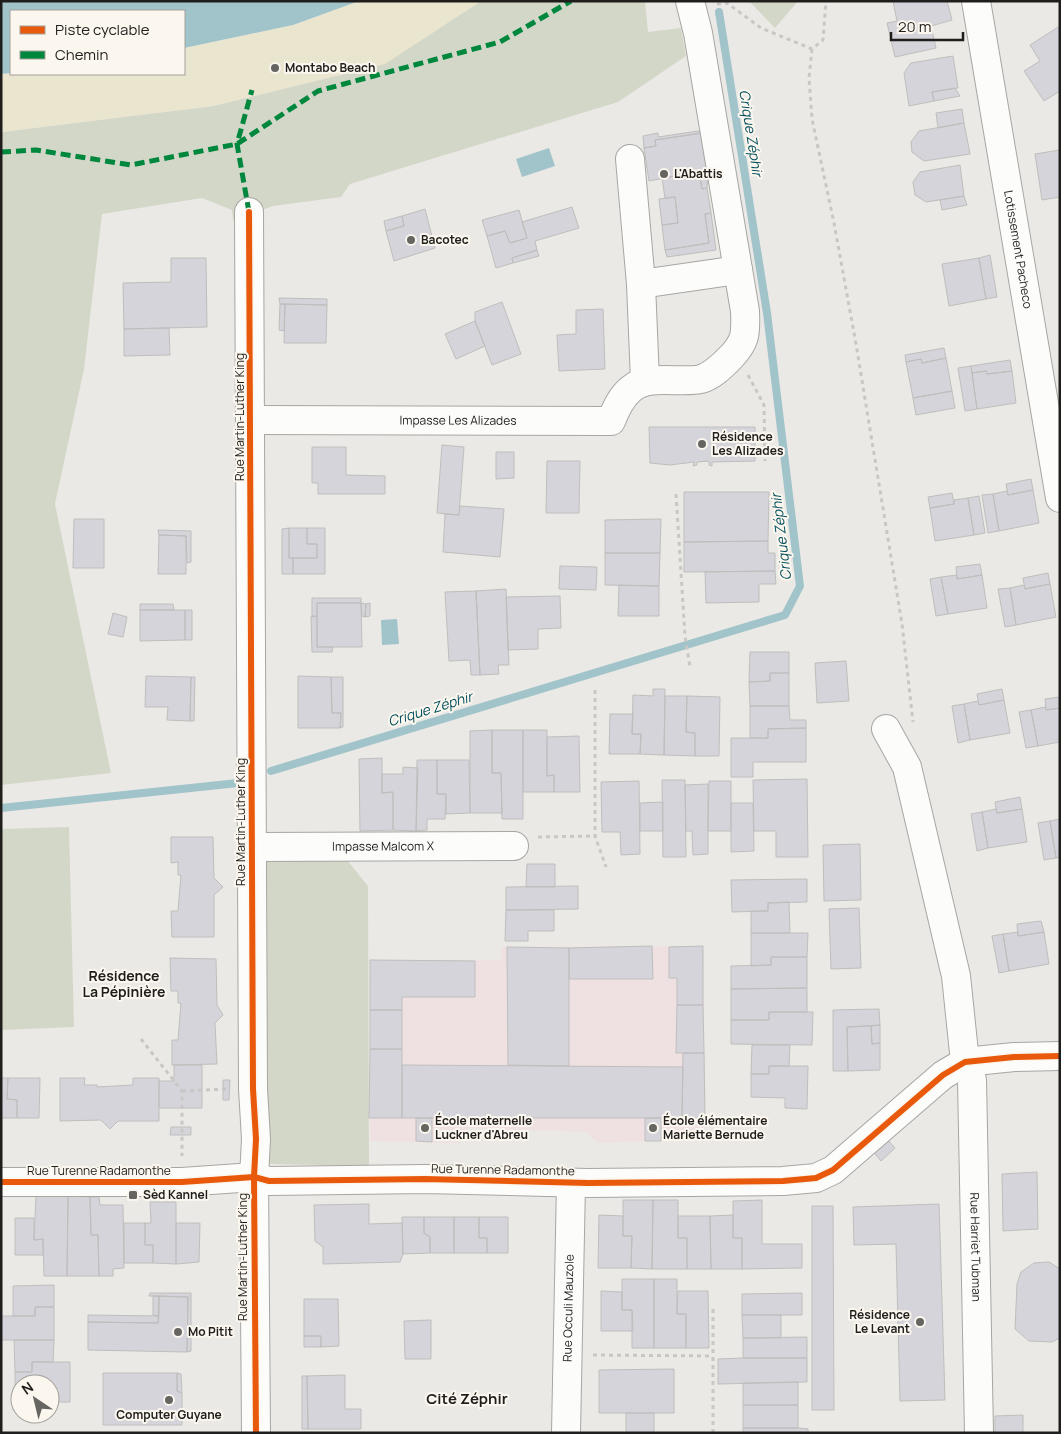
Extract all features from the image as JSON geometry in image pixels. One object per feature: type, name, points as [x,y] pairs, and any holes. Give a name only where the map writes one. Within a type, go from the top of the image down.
[{"type":"street","name":"Lotissement Pacheco","points":[[976,1],[1060,498]]},
{"type":"street","points":[[630,159],[641,284],[645,381],[703,379],[722,367],[736,352],[746,334],[745,311],[698,33],[691,3]]},
{"type":"street","name":"Rue Martin-Luther King","points":[[249,212],[252,420],[252,847],[253,1089],[256,1139],[254,1177],[256,1433]]},
{"type":"street","points":[[641,284],[738,270]]},
{"type":"street","name":"Impasse Les Alizades","points":[[252,420],[611,421],[618,404],[631,388],[645,381]]},
{"type":"street","name":"Rue Harriet Tubman","points":[[886,729],[907,767],[956,976],[965,1062],[972,1080],[979,1433]]},
{"type":"street","name":"Impasse Malcom X","points":[[252,847],[514,846]]},
{"type":"street","points":[[965,1062],[1014,1057],[1060,1056]]},
{"type":"street","name":"Rue Turenne Radamonthe","points":[[1,1182],[182,1182],[254,1177],[269,1182],[425,1180],[570,1183],[783,1181],[816,1178],[833,1170],[943,1075],[965,1062]]},
{"type":"street","name":"Rue Occuli Mauzole","points":[[566,1433],[570,1183]]},
{"type":"path","points":[[826,1],[823,40],[812,49],[809,78],[812,119],[834,223],[856,344],[902,624],[914,716],[913,724]]},
{"type":"path","points":[[691,3],[727,3],[761,28],[812,49]]},
{"type":"path","points":[[736,352],[764,405],[765,461]]},
{"type":"path","points":[[676,494],[690,667]]},
{"type":"path","points":[[595,690],[595,836],[606,867]]},
{"type":"path","points":[[514,846],[531,837],[595,836]]},
{"type":"path","points":[[141,1039],[182,1091],[182,1182]]},
{"type":"path","points":[[182,1091],[253,1089]]},
{"type":"path","points":[[713,1309],[713,1433]]},
{"type":"path","points":[[567,1355],[713,1356]]},
{"type":"shaded area","points":[[703,946],[706,1139],[597,1143],[587,1132],[469,1128],[460,1143],[370,1141],[370,960],[501,960],[502,947]]},
{"type":"green space","points":[[481,1],[645,1],[648,32],[681,28],[686,56],[618,102],[350,184],[341,197],[273,206],[233,220],[232,210],[202,198],[102,214],[84,369],[55,504],[111,773],[1,785],[1,132],[213,106],[384,64]]},
{"type":"green space","points":[[749,1],[798,1],[775,28]]},
{"type":"green space","points":[[69,827],[74,1027],[1,1030],[1,829]]},
{"type":"green space","points":[[347,860],[368,886],[369,1166],[268,1164],[266,861]]},
{"type":"sand","name":"Montabo Beach","points":[[359,1],[481,1],[385,64],[213,106],[1,132],[1,74],[185,75],[185,48],[293,25]]},
{"type":"water","points":[[1,1],[359,1],[293,25],[185,48],[185,10],[10,10],[10,73],[1,74]]},
{"type":"water","points":[[549,148],[555,166],[522,177],[516,159]]},
{"type":"water","points":[[397,619],[399,644],[382,645],[381,620]]},
{"type":"building","points":[[893,1],[947,1],[952,20],[931,26],[936,48],[895,57],[887,23],[897,21]]},
{"type":"building","points":[[1060,26],[1060,91],[1044,101],[1024,71],[1040,61],[1030,45]]},
{"type":"building","points":[[953,56],[958,88],[932,92],[934,101],[909,106],[904,73],[911,63]]},
{"type":"building","points":[[955,88],[960,96],[934,101],[932,92]]},
{"type":"building","points":[[962,109],[964,123],[938,128],[936,113]]},
{"type":"building","points":[[964,123],[970,154],[924,161],[912,152],[911,142],[919,131]]},
{"type":"building","points":[[698,131],[702,133],[655,140],[656,146],[644,148],[643,136],[658,133],[658,137]]},
{"type":"building","points":[[702,133],[708,170],[649,181],[644,148],[656,146],[655,140]]},
{"type":"building","points":[[1060,150],[1060,197],[1042,200],[1035,154]]},
{"type":"building","points":[[960,165],[964,196],[926,202],[915,195],[913,182],[920,172]]},
{"type":"building","points":[[708,170],[707,188],[702,189],[699,172]]},
{"type":"building","points":[[699,172],[702,189],[707,188],[711,213],[705,214],[709,243],[665,250],[662,225],[678,223],[675,197],[665,198],[662,178]]},
{"type":"building","points":[[964,196],[967,205],[942,210],[940,200]]},
{"type":"building","points":[[675,197],[678,223],[662,225],[659,199]]},
{"type":"building","points":[[572,207],[579,228],[535,241],[537,250],[512,258],[513,263],[496,268],[487,236],[505,231],[510,243],[527,238],[522,222]]},
{"type":"building","name":"Bacotec","points":[[425,209],[435,248],[394,261],[386,231],[404,226],[402,216]]},
{"type":"building","points":[[519,210],[527,238],[510,243],[505,231],[487,236],[482,220]]},
{"type":"building","points":[[711,213],[716,250],[667,257],[665,250],[709,243],[705,214]]},
{"type":"building","points":[[402,216],[404,226],[386,231],[384,221]]},
{"type":"building","points":[[537,250],[539,256],[513,263],[512,258]]},
{"type":"building","points":[[990,255],[997,297],[986,299],[979,258]]},
{"type":"building","points":[[171,258],[206,258],[207,327],[124,329],[123,283],[171,282]]},
{"type":"building","points":[[979,258],[986,299],[949,306],[942,264]]},
{"type":"building","points":[[279,298],[327,299],[327,305],[280,304]]},
{"type":"building","points":[[502,302],[521,354],[492,365],[475,321],[475,312]]},
{"type":"building","points":[[280,304],[285,304],[284,331],[279,330]]},
{"type":"building","points":[[285,304],[327,305],[326,343],[284,343]]},
{"type":"building","points":[[603,309],[605,369],[559,371],[557,335],[576,334],[576,310]]},
{"type":"building","points":[[475,321],[485,346],[456,359],[445,334]]},
{"type":"building","points":[[169,328],[170,355],[124,356],[124,329]]},
{"type":"building","points":[[944,348],[946,358],[922,363],[921,359],[906,362],[905,355]]},
{"type":"building","points":[[946,358],[952,391],[913,398],[906,362],[921,359],[922,363]]},
{"type":"building","points":[[1010,360],[1012,371],[987,374],[986,371],[972,373],[971,366]]},
{"type":"building","points":[[971,366],[977,409],[965,411],[958,368]]},
{"type":"building","points":[[986,371],[987,374],[1012,371],[1016,403],[977,409],[972,373]]},
{"type":"building","points":[[952,391],[955,408],[916,415],[913,398]]},
{"type":"building","name":"Résidence Les Alizades","points":[[649,427],[755,427],[755,461],[712,462],[712,466],[709,465],[709,461],[697,462],[697,465],[693,466],[694,462],[670,465],[650,463]]},
{"type":"building","points":[[442,445],[464,447],[459,515],[437,513]]},
{"type":"building","points":[[312,447],[346,447],[346,475],[385,476],[385,494],[318,494],[318,483],[312,483]]},
{"type":"building","points":[[496,452],[514,452],[514,478],[496,479]]},
{"type":"building","points":[[547,461],[580,461],[579,513],[546,513]]},
{"type":"building","points":[[1031,479],[1033,490],[1008,495],[1006,484]]},
{"type":"building","points":[[1033,490],[1039,523],[999,531],[993,494],[1007,491],[1008,495]]},
{"type":"building","points":[[684,492],[769,492],[768,541],[684,542]]},
{"type":"building","points":[[952,493],[954,504],[930,508],[928,497]]},
{"type":"building","points":[[993,494],[999,531],[988,533],[982,495]]},
{"type":"building","points":[[979,496],[985,533],[974,535],[968,498]]},
{"type":"building","points":[[968,498],[974,535],[935,541],[930,508],[954,504],[954,500]]},
{"type":"building","points":[[460,506],[504,509],[500,557],[443,552],[445,514],[459,515]]},
{"type":"building","points":[[74,519],[104,519],[104,568],[73,568]]},
{"type":"building","points":[[661,519],[660,553],[605,553],[605,520]]},
{"type":"building","points":[[289,528],[289,558],[293,558],[293,574],[282,574],[282,529]]},
{"type":"building","points":[[289,528],[307,528],[307,544],[317,544],[317,558],[289,558]]},
{"type":"building","points":[[307,528],[325,528],[325,574],[293,574],[293,558],[317,558],[317,544],[307,544]]},
{"type":"building","points":[[158,530],[191,531],[191,562],[187,563],[186,536],[159,535]]},
{"type":"building","points":[[159,535],[186,536],[186,574],[158,574]]},
{"type":"building","points":[[768,541],[768,553],[775,553],[775,571],[684,572],[684,542]]},
{"type":"building","points":[[605,553],[660,553],[659,586],[605,585]]},
{"type":"building","points":[[980,564],[982,575],[957,579],[956,567]]},
{"type":"building","points":[[560,566],[597,567],[596,590],[559,589]]},
{"type":"building","points":[[775,571],[776,584],[759,584],[759,602],[706,603],[705,572]]},
{"type":"building","points":[[1048,573],[1050,584],[1025,589],[1023,578]]},
{"type":"building","points":[[957,575],[957,579],[982,575],[987,608],[948,614],[941,577]]},
{"type":"building","points":[[941,577],[948,614],[936,616],[930,579]]},
{"type":"building","points":[[1050,584],[1056,617],[1016,625],[1010,588],[1024,585],[1025,589]]},
{"type":"building","points":[[619,585],[659,586],[659,616],[618,616]]},
{"type":"building","points":[[1010,588],[1016,625],[1005,627],[998,589]]},
{"type":"building","points":[[506,589],[509,665],[498,665],[499,674],[480,675],[476,591]]},
{"type":"building","points":[[476,591],[480,675],[471,675],[470,660],[449,661],[445,592]]},
{"type":"building","points":[[560,596],[561,628],[538,629],[538,649],[508,650],[506,597]]},
{"type":"building","points":[[312,598],[361,598],[361,603],[317,603],[317,616],[312,617]]},
{"type":"building","points":[[317,603],[361,603],[362,647],[317,647]]},
{"type":"building","points":[[361,603],[366,604],[365,617],[362,616]]},
{"type":"building","points":[[370,603],[370,616],[365,617],[366,604]]},
{"type":"building","points":[[140,604],[173,604],[174,610],[140,610]]},
{"type":"building","points":[[140,610],[185,610],[185,640],[140,641]]},
{"type":"building","points":[[185,610],[192,610],[192,640],[185,640]]},
{"type":"building","points":[[113,613],[127,617],[123,637],[108,634]]},
{"type":"building","points":[[311,616],[317,616],[317,647],[333,647],[332,652],[312,652]]},
{"type":"building","points":[[750,652],[789,652],[789,673],[770,673],[770,681],[749,682]]},
{"type":"building","points":[[846,661],[849,701],[817,703],[815,663]]},
{"type":"building","points":[[770,673],[789,673],[789,706],[750,706],[749,682],[770,681]]},
{"type":"building","points":[[146,676],[191,677],[190,721],[167,720],[168,707],[145,707]]},
{"type":"building","points":[[298,676],[331,677],[332,713],[341,713],[340,728],[298,728]]},
{"type":"building","points":[[191,677],[195,677],[194,721],[190,721]]},
{"type":"building","points":[[331,677],[343,677],[343,727],[340,728],[341,713],[332,713]]},
{"type":"building","points":[[653,689],[665,689],[664,755],[640,754],[641,734],[632,734],[633,695],[653,696]]},
{"type":"building","points":[[1002,689],[1004,700],[979,705],[977,694]]},
{"type":"building","points":[[665,696],[687,696],[686,732],[695,733],[695,756],[664,755]]},
{"type":"building","points":[[687,696],[720,697],[719,756],[695,756],[695,733],[686,732]]},
{"type":"building","points":[[1060,697],[1060,708],[1046,710],[1045,699]]},
{"type":"building","points":[[1004,700],[1010,733],[970,740],[964,704],[978,701],[979,705]]},
{"type":"building","points":[[964,704],[970,740],[958,743],[952,706]]},
{"type":"building","points":[[750,706],[789,706],[790,720],[806,720],[806,728],[768,729],[768,738],[750,738]]},
{"type":"building","points":[[1045,707],[1046,710],[1060,708],[1060,742],[1038,746],[1031,710]]},
{"type":"building","points":[[1031,710],[1038,746],[1026,748],[1019,712]]},
{"type":"building","points":[[610,714],[633,714],[632,734],[641,734],[640,754],[609,754]]},
{"type":"building","points":[[806,728],[806,762],[753,762],[753,777],[731,777],[731,738],[768,738],[768,729]]},
{"type":"building","points":[[492,730],[492,773],[501,773],[502,813],[470,813],[470,731]]},
{"type":"building","points":[[492,730],[523,730],[523,819],[502,819],[501,773],[492,773]]},
{"type":"building","points":[[523,730],[547,730],[547,776],[554,775],[554,792],[523,792]]},
{"type":"building","points":[[579,736],[580,792],[554,792],[554,775],[547,776],[547,737]]},
{"type":"building","points":[[382,758],[382,793],[393,792],[393,830],[360,831],[359,759]]},
{"type":"building","points":[[417,760],[437,760],[437,794],[446,794],[445,819],[427,819],[427,830],[416,831]]},
{"type":"building","points":[[437,760],[469,760],[470,813],[446,814],[446,794],[437,794]]},
{"type":"building","points":[[403,767],[418,768],[416,831],[393,830],[393,792],[382,793],[382,774],[403,774]]},
{"type":"building","points":[[807,779],[808,857],[776,857],[776,831],[754,831],[753,780]]},
{"type":"building","points":[[662,780],[685,780],[686,857],[663,857]]},
{"type":"building","points":[[639,781],[640,854],[621,855],[620,832],[602,832],[601,782]]},
{"type":"building","points":[[709,781],[731,781],[731,831],[708,831]]},
{"type":"building","points":[[708,784],[708,854],[693,855],[692,831],[686,831],[685,785]]},
{"type":"building","points":[[1020,797],[1022,809],[997,813],[995,802]]},
{"type":"building","points":[[663,802],[663,831],[640,831],[640,803]]},
{"type":"building","points":[[731,803],[753,803],[754,851],[731,852]]},
{"type":"building","points":[[996,809],[997,813],[1022,809],[1027,842],[988,848],[982,812]]},
{"type":"building","points":[[982,812],[988,848],[977,851],[971,814]]},
{"type":"building","points":[[1060,819],[1060,857],[1056,858],[1050,821]]},
{"type":"building","points":[[1050,821],[1056,858],[1044,860],[1038,823]]},
{"type":"building","points":[[171,837],[213,837],[214,878],[223,887],[214,895],[214,937],[172,937],[171,911],[178,911],[181,875],[178,875],[178,862],[171,863]]},
{"type":"building","points":[[860,844],[861,900],[824,901],[823,845]]},
{"type":"building","points":[[527,864],[555,864],[555,887],[526,887]]},
{"type":"building","points":[[807,879],[807,902],[768,903],[768,911],[732,912],[731,880]]},
{"type":"building","points":[[578,886],[578,909],[506,910],[506,887]]},
{"type":"building","points":[[789,902],[790,933],[751,933],[751,911],[768,911],[768,903]]},
{"type":"building","points":[[859,908],[861,968],[831,969],[829,909]]},
{"type":"building","points":[[506,910],[554,910],[554,931],[528,931],[528,941],[505,941]]},
{"type":"building","points":[[1041,921],[1044,932],[1018,936],[1017,924]]},
{"type":"building","points":[[1018,932],[1018,936],[1044,932],[1049,964],[1009,971],[1003,934]]},
{"type":"building","points":[[751,933],[808,933],[807,957],[771,957],[771,965],[751,966]]},
{"type":"building","points":[[1003,934],[1009,971],[999,973],[992,936]]},
{"type":"building","points":[[652,946],[653,979],[569,979],[569,948]]},
{"type":"building","points":[[703,946],[703,1005],[677,1005],[677,978],[669,978],[669,947]]},
{"type":"building","points":[[507,947],[569,948],[569,1066],[508,1065]]},
{"type":"building","points":[[771,957],[807,957],[807,988],[731,989],[731,966],[771,965]]},
{"type":"building","points":[[170,958],[216,959],[217,1005],[223,1015],[215,1023],[217,1064],[172,1065],[172,1040],[178,1040],[181,1003],[178,1003],[178,991],[171,991]]},
{"type":"building","points":[[370,960],[475,961],[475,997],[402,997],[402,1010],[370,1010]]},
{"type":"building","points":[[807,988],[807,1012],[769,1012],[769,1020],[731,1020],[731,989]]},
{"type":"building","points":[[677,1005],[703,1005],[704,1053],[676,1053]]},
{"type":"building","points":[[879,1009],[880,1025],[847,1027],[848,1071],[833,1071],[833,1010]]},
{"type":"building","points":[[370,1010],[402,1010],[402,1049],[370,1049]]},
{"type":"building","points":[[769,1012],[813,1012],[812,1045],[731,1044],[731,1020],[769,1020]]},
{"type":"building","points":[[880,1025],[880,1043],[872,1044],[871,1026]]},
{"type":"building","points":[[871,1026],[872,1044],[880,1043],[880,1070],[848,1071],[847,1027]]},
{"type":"building","points":[[752,1045],[790,1045],[789,1066],[769,1066],[769,1074],[751,1074]]},
{"type":"building","points":[[370,1049],[402,1049],[402,1118],[369,1118]]},
{"type":"building","points":[[683,1053],[704,1053],[705,1118],[682,1118]]},
{"type":"building","points":[[174,1065],[202,1065],[202,1108],[159,1108],[159,1081],[174,1081]]},
{"type":"building","points":[[402,1065],[683,1067],[682,1118],[402,1118]]},
{"type":"building","points":[[769,1066],[808,1066],[807,1109],[785,1108],[785,1098],[751,1097],[751,1074],[769,1074]]},
{"type":"building","points":[[1,1078],[8,1078],[7,1099],[17,1100],[17,1118],[1,1118]]},
{"type":"building","points":[[8,1078],[40,1078],[39,1118],[17,1118],[17,1100],[7,1099]]},
{"type":"building","points":[[60,1078],[85,1078],[84,1085],[97,1085],[97,1087],[133,1085],[133,1078],[159,1078],[159,1121],[118,1121],[110,1129],[101,1120],[60,1121]]},
{"type":"building","points":[[223,1080],[230,1080],[229,1100],[223,1100]]},
{"type":"building","points":[[416,1118],[432,1118],[432,1142],[416,1141]]},
{"type":"building","points":[[645,1118],[661,1118],[661,1141],[645,1141]]},
{"type":"building","points":[[171,1127],[191,1127],[191,1135],[170,1135]]},
{"type":"building","points":[[885,1137],[895,1148],[881,1161],[871,1149]]},
{"type":"building","points":[[1037,1172],[1038,1229],[1003,1231],[1002,1174]]},
{"type":"building","points":[[36,1196],[68,1196],[67,1276],[44,1276],[43,1239],[34,1240]]},
{"type":"building","points":[[68,1196],[90,1197],[91,1235],[98,1235],[99,1276],[67,1276]]},
{"type":"building","points":[[90,1197],[99,1197],[100,1205],[123,1205],[124,1268],[113,1269],[113,1276],[99,1276],[98,1235],[91,1235]]},
{"type":"building","points":[[623,1200],[653,1200],[652,1269],[631,1268],[632,1236],[623,1236]]},
{"type":"building","points":[[653,1200],[678,1200],[678,1238],[687,1238],[687,1269],[652,1269]]},
{"type":"building","points":[[762,1200],[762,1244],[802,1244],[802,1268],[742,1269],[742,1238],[733,1238],[733,1201]]},
{"type":"building","points":[[150,1202],[176,1202],[176,1264],[153,1263],[153,1245],[145,1245],[145,1223],[151,1223]]},
{"type":"building","points":[[369,1204],[369,1224],[402,1223],[403,1254],[400,1262],[323,1264],[323,1247],[315,1241],[314,1205]]},
{"type":"building","name":"Résidence Le Levant","points":[[939,1204],[945,1400],[900,1401],[896,1244],[854,1245],[853,1207]]},
{"type":"building","points":[[812,1206],[833,1206],[834,1410],[812,1410]]},
{"type":"building","points":[[599,1215],[623,1216],[623,1236],[632,1236],[631,1268],[598,1268]]},
{"type":"building","points":[[733,1215],[733,1238],[742,1238],[742,1269],[711,1269],[710,1216]]},
{"type":"building","points":[[678,1216],[710,1216],[711,1269],[687,1269],[687,1238],[678,1238]]},
{"type":"building","points":[[402,1217],[424,1217],[424,1233],[430,1237],[430,1253],[403,1254]]},
{"type":"building","points":[[424,1217],[454,1217],[454,1253],[430,1253],[430,1237],[424,1233]]},
{"type":"building","points":[[454,1217],[479,1217],[479,1238],[487,1238],[487,1253],[454,1253]]},
{"type":"building","points":[[479,1217],[508,1217],[508,1253],[487,1253],[487,1238],[479,1238]]},
{"type":"building","points":[[15,1218],[34,1218],[34,1240],[43,1239],[43,1255],[15,1255]]},
{"type":"building","points":[[124,1223],[145,1223],[145,1245],[153,1245],[153,1263],[124,1263]]},
{"type":"building","points":[[176,1223],[200,1223],[199,1262],[176,1264]]},
{"type":"building","points":[[1049,1262],[1060,1269],[1060,1338],[1052,1342],[1029,1341],[1015,1329],[1017,1284],[1021,1272],[1034,1263]]},
{"type":"building","points":[[622,1279],[654,1279],[654,1348],[632,1348],[632,1310],[622,1310]]},
{"type":"building","points":[[654,1279],[677,1279],[677,1314],[686,1314],[686,1348],[654,1348]]},
{"type":"building","points":[[54,1285],[54,1307],[35,1307],[35,1316],[13,1316],[13,1286]]},
{"type":"building","points":[[601,1291],[622,1292],[622,1310],[632,1310],[633,1331],[601,1331]]},
{"type":"building","points":[[678,1291],[708,1291],[709,1348],[686,1348],[686,1314],[677,1314]]},
{"type":"building","points":[[150,1293],[191,1293],[191,1351],[187,1352],[188,1297],[149,1296]]},
{"type":"building","points":[[802,1293],[802,1315],[742,1315],[742,1294]]},
{"type":"building","points":[[153,1296],[159,1296],[159,1316],[153,1315]]},
{"type":"building","points":[[159,1296],[188,1297],[187,1352],[88,1350],[88,1322],[158,1323]]},
{"type":"building","points":[[304,1299],[338,1299],[339,1346],[321,1347],[321,1336],[304,1336]]},
{"type":"building","points":[[35,1307],[54,1307],[54,1340],[1,1340],[1,1316],[35,1316]]},
{"type":"building","points":[[88,1315],[159,1316],[158,1323],[88,1322]]},
{"type":"building","points":[[742,1315],[781,1315],[781,1338],[743,1338]]},
{"type":"building","points":[[431,1320],[431,1359],[405,1359],[404,1321]]},
{"type":"building","points":[[304,1336],[321,1336],[321,1347],[304,1347]]},
{"type":"building","points":[[807,1337],[807,1358],[743,1358],[743,1338]]},
{"type":"building","points":[[14,1340],[54,1340],[53,1362],[32,1362],[32,1372],[15,1372]]},
{"type":"building","points":[[807,1358],[807,1382],[718,1384],[718,1359]]},
{"type":"building","points":[[32,1362],[70,1362],[70,1402],[60,1402],[60,1374],[15,1374],[15,1372],[32,1372]]},
{"type":"building","points":[[674,1369],[674,1413],[599,1413],[599,1370]]},
{"type":"building","points":[[103,1373],[177,1373],[177,1391],[182,1393],[182,1425],[103,1425]]},
{"type":"building","points":[[177,1373],[181,1374],[182,1393],[177,1391]]},
{"type":"building","points":[[345,1375],[345,1409],[361,1409],[361,1429],[308,1429],[307,1376]]},
{"type":"building","points":[[302,1376],[307,1376],[308,1429],[302,1429]]},
{"type":"building","points":[[798,1382],[798,1405],[743,1405],[743,1383]]},
{"type":"building","points":[[743,1405],[798,1405],[798,1428],[743,1428]]},
{"type":"building","points":[[626,1413],[654,1413],[654,1433],[626,1433]]},
{"type":"building","points":[[1023,1415],[1023,1433],[995,1433],[995,1416]]},
{"type":"building","points":[[743,1428],[798,1428],[808,1429],[808,1433],[743,1433]]},
{"type":"waterway","name":"Crique Zéphir","points":[[271,771],[785,615],[800,586],[767,313],[719,12]]},
{"type":"waterway","name":"Crique Zéphir","points":[[1,808],[238,783]]},
{"type":"marked path","points":[[1,152],[36,150],[131,165],[237,144],[318,91],[500,42],[571,1]]},
{"type":"marked path","points":[[249,212],[237,144],[252,90]]},
{"type":"cycle path","points":[[249,212],[253,1089],[256,1139],[254,1177],[256,1433]]},
{"type":"cycle path","points":[[1,1182],[182,1182],[254,1177],[269,1181],[425,1179],[588,1183],[783,1181],[816,1178],[833,1170],[943,1075],[965,1062],[1014,1057],[1060,1056]]},
{"type":"place","name":"Montabo Beach","points":[[275,68]]},
{"type":"place","name":"L'Abattis","points":[[664,174]]},
{"type":"place","name":"Bacotec","points":[[411,240]]},
{"type":"place","name":"Résidence Les Alizades","points":[[702,444]]},
{"type":"place","name":"École maternelle Luckner d'Abreu","points":[[425,1128]]},
{"type":"place","name":"École élémentaire Mariette Bernude","points":[[653,1128]]},
{"type":"place","name":"Sèd Kannel","points":[[133,1195]]},
{"type":"place","name":"Résidence Le Levant","points":[[920,1322]]},
{"type":"place","name":"Mo Pitit","points":[[178,1332]]},
{"type":"place","name":"Computer Guyane","points":[[169,1400]]},
{"type":"district","name":"Résidence La Pépinière","points":[[124,984]]},
{"type":"district","name":"Cité Zéphir","points":[[467,1399]]}]
